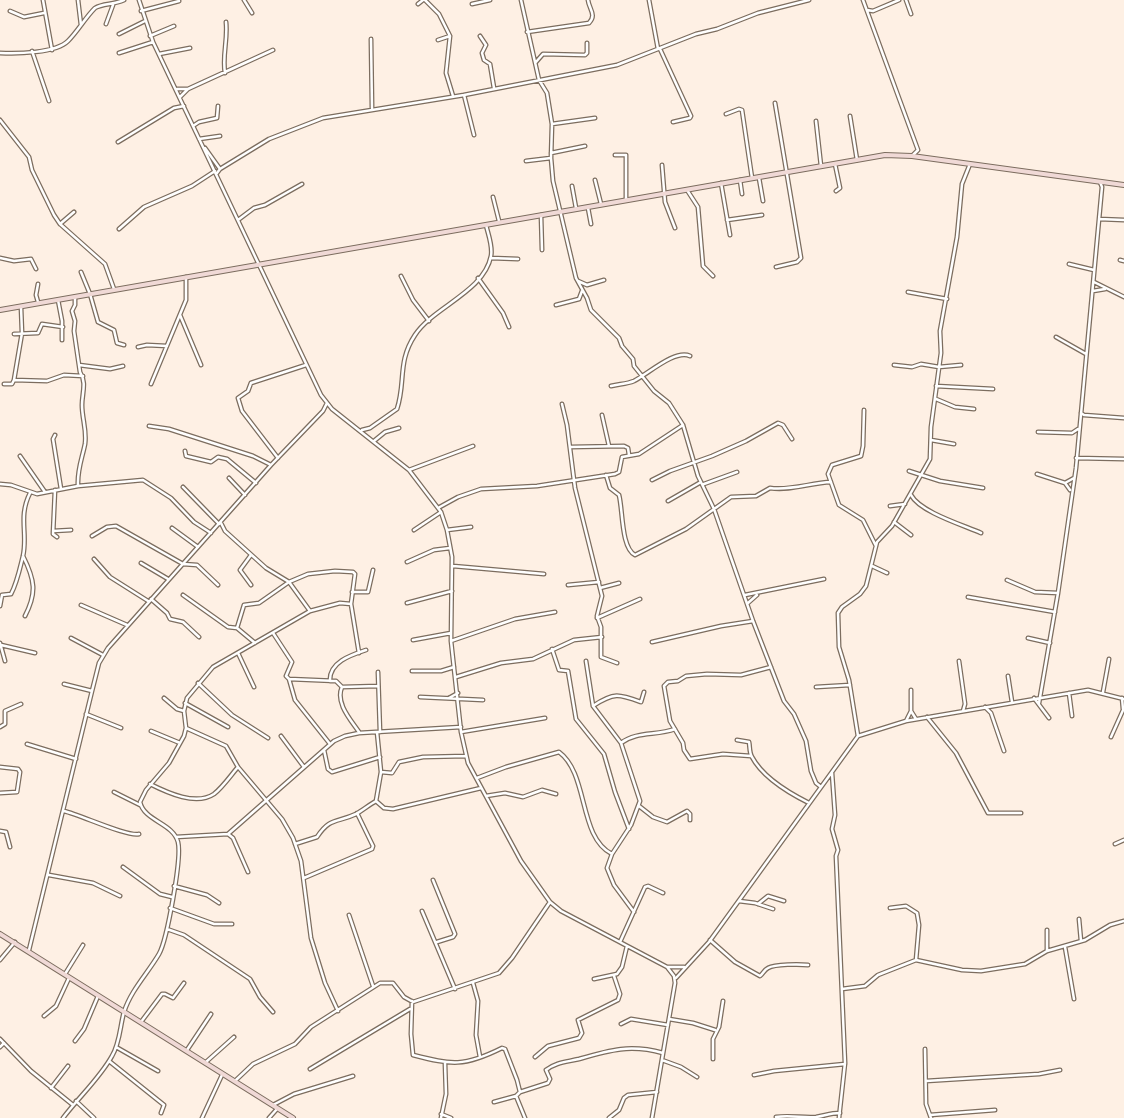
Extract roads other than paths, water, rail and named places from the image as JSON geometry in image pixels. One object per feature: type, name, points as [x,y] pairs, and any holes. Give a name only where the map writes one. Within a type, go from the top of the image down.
[{"type":"street","points":[[43,0],[52,50]]},
{"type":"street","points":[[78,0],[81,25]]},
{"type":"street","points":[[0,53],[52,50],[67,42],[100,6],[113,5],[124,0]]},
{"type":"street","points":[[139,0],[150,36],[306,365],[327,404],[410,470],[441,512],[447,530],[453,566],[451,641],[459,700],[461,732],[466,756],[476,779],[521,861],[550,902],[561,911],[667,967],[675,979]]},
{"type":"street","points":[[244,0],[252,12]]},
{"type":"street","points":[[418,4],[424,0],[439,14],[450,36],[446,73],[453,96]]},
{"type":"street","points":[[472,4],[490,0]]},
{"type":"street","points":[[526,0],[521,1],[527,32],[539,80],[547,93],[552,124],[551,158],[559,211],[564,222],[578,282],[587,298],[590,310],[618,337],[622,346],[633,359],[634,366],[654,391],[672,407],[683,427],[694,462],[714,509],[753,621],[784,701],[794,714],[806,741],[811,771],[816,784],[821,787]]},
{"type":"street","points":[[527,32],[590,23],[593,13],[588,6],[588,0]]},
{"type":"street","points":[[649,0],[659,49],[691,116],[690,118],[673,122]]},
{"type":"street","points":[[119,229],[144,207],[192,186],[216,173],[284,131],[323,118],[372,108],[464,95],[617,65],[696,34],[717,29],[758,13],[809,0]]},
{"type":"street","points":[[863,0],[920,157]]},
{"type":"street","points":[[866,10],[873,11],[899,0]]},
{"type":"street","points":[[906,0],[911,14]]},
{"type":"street","points":[[141,11],[179,1]]},
{"type":"street","points":[[106,24],[113,5]]},
{"type":"street","points":[[10,11],[24,16],[44,13]]},
{"type":"street","points":[[869,18],[873,11]]},
{"type":"street","points":[[119,34],[145,22]]},
{"type":"street","points":[[226,22],[228,38],[223,59],[226,73]]},
{"type":"street","points":[[150,36],[174,26]]},
{"type":"street","points":[[438,40],[450,36]]},
{"type":"street","points":[[480,36],[486,45],[482,52],[484,60],[490,64],[494,88]]},
{"type":"street","points":[[372,40],[372,108]]},
{"type":"street","points":[[120,53],[153,42]]},
{"type":"street","points":[[535,62],[543,54],[585,55],[587,53],[587,43]]},
{"type":"street","points":[[159,54],[190,48]]},
{"type":"street","points":[[176,89],[188,89],[273,50]]},
{"type":"street","points":[[32,51],[49,101]]},
{"type":"street","points":[[174,108],[188,89]]},
{"type":"street","points":[[464,95],[474,135]]},
{"type":"street","points":[[775,103],[800,258],[797,262],[776,268]]},
{"type":"street","points":[[118,142],[174,108],[184,106]]},
{"type":"street","points":[[193,126],[199,122],[217,118],[218,106]]},
{"type":"street","points":[[726,114],[742,110],[752,178]]},
{"type":"street","points":[[850,116],[857,160]]},
{"type":"street","points":[[552,124],[595,118]]},
{"type":"street","points":[[0,120],[29,157],[34,174],[60,224],[101,259],[107,269],[114,290]]},
{"type":"street","points":[[816,121],[821,166]]},
{"type":"street","points":[[199,139],[220,136]]},
{"type":"street","points":[[199,139],[220,169]]},
{"type":"street","points":[[551,153],[585,146]]},
{"type":"street","points":[[912,156],[917,152]]},
{"type":"street","points":[[615,155],[626,155],[626,199]]},
{"type":"street","points":[[0,310],[499,221],[885,155],[920,157],[1124,185]]},
{"type":"street","points":[[526,161],[551,158]]},
{"type":"street","points":[[963,163],[966,168]]},
{"type":"street","points":[[835,164],[840,188],[836,191]]},
{"type":"street","points":[[652,1118],[675,979],[710,940],[858,736],[859,730],[850,686],[839,647],[838,614],[844,605],[863,591],[868,582],[877,542],[894,522],[930,459],[939,367],[940,331],[947,299],[966,168],[970,164]]},
{"type":"street","points":[[662,165],[664,193],[675,228]]},
{"type":"street","points":[[759,178],[763,201]]},
{"type":"street","points":[[594,180],[601,204]]},
{"type":"street","points":[[740,180],[742,194]]},
{"type":"street","points":[[1039,703],[1058,597],[1074,478],[1094,282],[1102,187],[1100,182]]},
{"type":"street","points":[[721,183],[730,235]]},
{"type":"street","points":[[1102,187],[1108,183]]},
{"type":"street","points":[[238,220],[254,208],[265,205],[302,184]]},
{"type":"street","points":[[572,186],[576,208]]},
{"type":"street","points":[[687,190],[698,207],[703,266],[713,276]]},
{"type":"street","points":[[493,197],[499,221]]},
{"type":"street","points":[[588,206],[591,224]]},
{"type":"street","points":[[60,224],[74,212]]},
{"type":"street","points":[[541,215],[542,250]]},
{"type":"street","points":[[728,220],[762,215]]},
{"type":"street","points":[[1099,219],[1124,220]]},
{"type":"street","points":[[361,430],[370,428],[397,409],[405,354],[415,334],[463,294],[478,278],[491,258],[485,224]]},
{"type":"street","points":[[0,258],[14,261],[30,259],[36,269]]},
{"type":"street","points":[[491,258],[518,259]]},
{"type":"street","points":[[1120,260],[1124,261]]},
{"type":"street","points":[[1069,264],[1094,270]]},
{"type":"street","points":[[81,272],[90,294],[98,323],[114,330],[117,343],[124,345]]},
{"type":"street","points":[[401,276],[412,300],[429,321]]},
{"type":"street","points":[[151,384],[186,300],[186,277]]},
{"type":"street","points":[[478,278],[503,312],[508,327]]},
{"type":"street","points":[[578,282],[587,285],[604,280]]},
{"type":"street","points":[[1094,282],[1124,297]]},
{"type":"street","points":[[38,284],[36,295],[39,304]]},
{"type":"street","points":[[1093,291],[1106,289]]},
{"type":"street","points":[[556,305],[579,299],[582,291]]},
{"type":"street","points":[[908,292],[947,299]]},
{"type":"street","points":[[74,297],[75,305],[72,311],[75,321],[74,331],[79,376]]},
{"type":"street","points":[[58,300],[63,327],[62,340]]},
{"type":"street","points":[[4,384],[12,384],[14,380],[22,333],[21,307]]},
{"type":"street","points":[[180,315],[201,364]]},
{"type":"street","points":[[14,334],[38,333],[42,324],[63,327]]},
{"type":"street","points":[[1056,337],[1071,347],[1082,350],[1086,354]]},
{"type":"street","points":[[138,347],[147,344],[167,346]]},
{"type":"street","points":[[1082,350],[1087,347]]},
{"type":"street","points":[[611,386],[629,383],[677,356],[686,354],[690,356]]},
{"type":"street","points":[[894,365],[912,367],[921,364],[939,367],[960,365]]},
{"type":"street","points":[[79,365],[110,369],[123,366]]},
{"type":"street","points":[[278,458],[242,411],[238,398],[248,391],[248,385],[252,383],[306,365]]},
{"type":"street","points":[[78,486],[77,473],[85,444],[86,426],[82,404],[85,392],[83,376],[80,372]]},
{"type":"street","points":[[14,380],[47,381],[64,375],[83,376]]},
{"type":"street","points":[[936,386],[993,389]]},
{"type":"street","points":[[935,398],[955,407],[974,408]]},
{"type":"street","points":[[29,950],[49,875],[86,714],[103,656],[127,625],[271,464],[323,411],[327,404]]},
{"type":"street","points":[[562,404],[574,481],[600,588],[602,601],[597,618],[602,637],[601,657],[617,663]]},
{"type":"street","points":[[323,411],[332,409]]},
{"type":"street","points":[[864,410],[864,444],[861,456],[832,465],[828,474],[839,505],[863,520],[876,546]]},
{"type":"street","points":[[1081,412],[1084,415],[1124,418]]},
{"type":"street","points":[[602,415],[609,446]]},
{"type":"street","points":[[1080,418],[1084,415]]},
{"type":"street","points":[[652,480],[746,441],[778,423],[783,425],[792,439]]},
{"type":"street","points":[[148,426],[169,430],[253,456],[271,464]]},
{"type":"street","points":[[438,508],[458,497],[481,489],[537,486],[618,473],[621,458],[637,455],[683,427]]},
{"type":"street","points":[[367,436],[370,428]]},
{"type":"street","points":[[374,441],[385,432],[399,428]]},
{"type":"street","points":[[1038,432],[1072,432],[1079,429]]},
{"type":"street","points":[[1072,432],[1078,438]]},
{"type":"street","points":[[55,435],[53,439],[61,489]]},
{"type":"street","points":[[931,440],[954,444]]},
{"type":"street","points":[[410,470],[473,446]]},
{"type":"street","points":[[570,447],[626,447],[629,456]]},
{"type":"street","points":[[185,451],[186,456],[211,462],[218,457],[227,460],[256,483]]},
{"type":"street","points":[[20,456],[45,492]]},
{"type":"street","points":[[1076,458],[1124,459]]},
{"type":"street","points":[[909,470],[922,476],[983,488]]},
{"type":"street","points":[[668,501],[703,483],[738,472]]},
{"type":"street","points":[[1037,474],[1065,483],[1071,491]]},
{"type":"street","points":[[606,476],[610,488],[619,495],[626,542],[634,555],[679,533],[731,497],[756,496],[770,488],[783,490],[805,484],[831,482]]},
{"type":"street","points":[[229,478],[245,495]]},
{"type":"street","points":[[1065,483],[1074,478]]},
{"type":"street","points":[[0,484],[11,485],[30,493],[78,486],[146,481],[171,498],[194,522],[211,533]]},
{"type":"street","points":[[183,487],[251,555],[270,571],[289,582],[310,611]]},
{"type":"street","points":[[55,490],[53,532],[57,537]]},
{"type":"street","points":[[0,606],[2,595],[10,595],[14,590],[23,556],[23,514],[30,493]]},
{"type":"street","points":[[911,495],[914,501]]},
{"type":"street","points":[[908,500],[914,501],[925,508],[981,533]]},
{"type":"street","points":[[890,506],[905,504]]},
{"type":"street","points":[[414,530],[441,512]]},
{"type":"street","points":[[894,522],[911,535]]},
{"type":"street","points":[[92,536],[113,525],[182,564],[197,566],[218,585]]},
{"type":"street","points":[[447,530],[472,527]]},
{"type":"street","points":[[172,528],[198,547]]},
{"type":"street","points":[[215,528],[225,531]]},
{"type":"street","points":[[53,532],[71,530]]},
{"type":"street","points":[[407,562],[434,550],[450,548]]},
{"type":"street","points":[[251,555],[240,570],[251,585]]},
{"type":"street","points":[[23,556],[31,574],[33,598],[25,616]]},
{"type":"street","points":[[94,559],[110,577],[150,600],[167,612],[170,619],[183,622],[199,637]]},
{"type":"street","points":[[141,563],[168,579]]},
{"type":"street","points":[[453,566],[544,574]]},
{"type":"street","points":[[872,566],[887,574]]},
{"type":"street","points":[[352,592],[368,592],[373,570]]},
{"type":"street","points":[[237,628],[244,604],[259,603],[289,582],[308,574],[335,571],[353,572],[355,574],[351,604],[359,653]]},
{"type":"street","points":[[745,595],[758,594],[824,579]]},
{"type":"street","points":[[1007,580],[1035,592],[1058,593]]},
{"type":"street","points":[[568,585],[599,582]]},
{"type":"street","points":[[600,588],[618,583]]},
{"type":"street","points":[[406,603],[452,591]]},
{"type":"street","points":[[748,603],[758,594]]},
{"type":"street","points":[[1052,594],[1058,597]]},
{"type":"street","points":[[183,595],[228,626],[237,628],[255,643]]},
{"type":"street","points":[[968,597],[1055,612]]},
{"type":"street","points":[[597,618],[640,600]]},
{"type":"street","points":[[140,805],[150,784],[165,768],[180,743],[186,728],[185,703],[198,683],[217,664],[310,611],[336,604],[351,604]]},
{"type":"street","points":[[81,605],[127,625]]},
{"type":"street","points":[[451,641],[515,619],[554,612]]},
{"type":"street","points":[[1049,612],[1054,618]]},
{"type":"street","points":[[652,642],[721,626],[753,621]]},
{"type":"street","points":[[273,633],[292,662],[286,676],[295,700],[330,744]]},
{"type":"street","points":[[413,640],[451,633]]},
{"type":"street","points":[[456,677],[501,663],[533,659],[574,640],[602,637]]},
{"type":"street","points":[[71,638],[103,656]]},
{"type":"street","points":[[1028,638],[1050,643]]},
{"type":"street","points":[[5,662],[0,644],[35,653]]},
{"type":"street","points":[[552,649],[559,670],[568,671],[576,719],[604,754],[615,792],[629,829]]},
{"type":"street","points":[[330,681],[330,671],[334,666],[366,650]]},
{"type":"street","points":[[238,653],[254,687]]},
{"type":"street","points":[[1103,692],[1109,659]]},
{"type":"street","points":[[586,661],[594,706],[621,743],[638,793],[639,806],[629,829],[607,864],[608,874],[634,912]]},
{"type":"street","points":[[959,661],[965,704],[963,711]]},
{"type":"street","points":[[412,670],[441,671],[454,667]]},
{"type":"street","points":[[751,756],[723,754],[692,759],[684,750],[683,743],[670,721],[664,693],[666,683],[678,681],[686,676],[713,674],[742,675],[772,667]]},
{"type":"street","points":[[376,801],[381,772],[378,672]]},
{"type":"street","points":[[1008,676],[1012,702]]},
{"type":"street","points":[[288,679],[338,682],[342,687]]},
{"type":"street","points":[[198,683],[223,708],[268,738]]},
{"type":"street","points":[[64,684],[92,691]]},
{"type":"street","points":[[342,687],[378,686]]},
{"type":"street","points":[[816,687],[850,686]]},
{"type":"street","points":[[342,687],[340,691],[342,707],[359,733]]},
{"type":"street","points":[[906,721],[911,711],[911,690]]},
{"type":"street","points":[[858,736],[916,719],[1090,690],[1123,698],[1124,708],[1112,737]]},
{"type":"street","points":[[594,706],[607,698],[620,694],[641,702],[644,692]]},
{"type":"street","points":[[449,698],[458,693]]},
{"type":"street","points":[[1070,694],[1072,716]]},
{"type":"street","points":[[420,697],[483,700]]},
{"type":"street","points":[[164,698],[177,709],[184,710]]},
{"type":"street","points":[[1034,698],[1050,718]]},
{"type":"street","points":[[185,703],[228,727]]},
{"type":"street","points":[[0,727],[5,724],[6,711],[21,704]]},
{"type":"street","points":[[965,704],[970,709]]},
{"type":"street","points":[[991,713],[994,706]]},
{"type":"street","points":[[985,707],[991,713],[1004,751]]},
{"type":"street","points":[[911,711],[916,719]]},
{"type":"street","points":[[86,714],[121,728]]},
{"type":"street","points":[[932,716],[932,722]]},
{"type":"street","points":[[927,717],[956,753],[988,813],[1021,813]]},
{"type":"street","points":[[461,732],[545,718]]},
{"type":"street","points":[[176,837],[228,834],[330,744],[345,736],[359,733],[461,727]]},
{"type":"street","points":[[186,728],[226,746],[238,767],[282,819],[295,844],[304,878],[311,938],[325,983],[338,1011]]},
{"type":"street","points":[[621,743],[633,735],[652,735],[675,730]]},
{"type":"street","points":[[859,730],[864,734]]},
{"type":"street","points":[[151,731],[180,743]]},
{"type":"street","points":[[281,736],[304,767]]},
{"type":"street","points":[[737,740],[750,742],[751,756],[766,774],[786,790],[809,803]]},
{"type":"street","points":[[27,744],[76,759]]},
{"type":"street","points":[[324,750],[328,768],[332,772],[380,757]]},
{"type":"street","points":[[476,779],[506,767],[559,752],[568,762],[576,778],[593,832],[604,849],[612,854]]},
{"type":"street","points":[[381,772],[392,773],[399,762],[417,757],[466,756]]},
{"type":"street","points":[[0,767],[18,769],[20,772],[17,792],[0,794]]},
{"type":"street","points":[[150,784],[182,798],[206,797],[216,792],[238,767]]},
{"type":"street","points":[[832,773],[835,815],[832,829],[838,850],[836,856],[845,1064],[839,1118]]},
{"type":"street","points":[[826,781],[833,784]]},
{"type":"street","points":[[376,801],[384,808],[393,809],[482,788]]},
{"type":"street","points":[[486,796],[505,793],[523,797],[545,790],[556,794]]},
{"type":"street","points":[[63,1118],[109,1061],[116,1047],[124,1011],[144,974],[160,953],[167,929],[180,851],[176,837],[140,805],[114,792]]},
{"type":"street","points":[[295,844],[317,837],[322,828],[330,822],[357,813],[376,801]]},
{"type":"street","points":[[639,806],[654,817],[667,822],[687,810],[690,814],[690,820]]},
{"type":"street","points":[[64,811],[95,820],[129,835],[140,834]]},
{"type":"street","points":[[304,878],[372,848],[373,846],[357,813]]},
{"type":"street","points":[[0,831],[6,832],[10,847]]},
{"type":"street","points":[[228,834],[233,838],[248,872]]},
{"type":"street","points":[[1115,844],[1124,840]]},
{"type":"street","points":[[123,868],[160,894],[172,897]]},
{"type":"street","points":[[49,875],[93,883],[120,896]]},
{"type":"street","points":[[433,880],[455,934],[453,937],[437,942]]},
{"type":"street","points":[[174,886],[210,896],[219,903]]},
{"type":"street","points":[[620,942],[644,887],[648,886],[663,893]]},
{"type":"street","points":[[758,904],[768,896],[784,901]]},
{"type":"street","points":[[739,901],[773,909]]},
{"type":"street","points":[[235,1081],[253,1064],[295,1044],[311,1027],[338,1011],[373,986],[390,982],[396,985],[404,997],[412,1001],[496,975],[503,970],[550,902]]},
{"type":"street","points":[[890,908],[906,906],[917,913],[919,925],[916,960]]},
{"type":"street","points":[[170,908],[214,924],[232,924]]},
{"type":"street","points":[[422,910],[437,942],[455,989]]},
{"type":"street","points":[[349,915],[373,986]]},
{"type":"street","points":[[1079,919],[1081,941]]},
{"type":"street","points":[[842,989],[865,986],[878,975],[916,960],[962,970],[1000,969],[1025,964],[1047,951],[1081,941],[1110,925],[1124,921]]},
{"type":"street","points":[[167,929],[184,935],[250,979],[260,997],[273,1012]]},
{"type":"street","points":[[1047,930],[1047,951]]},
{"type":"street","points":[[0,934],[29,950],[293,1118]]},
{"type":"street","points":[[710,940],[737,964],[760,976],[766,969],[773,967],[798,964],[808,965]]},
{"type":"street","points":[[0,960],[15,942]]},
{"type":"street","points":[[44,1016],[56,1006],[67,975],[83,945]]},
{"type":"street","points":[[594,979],[614,976],[622,967],[628,946]]},
{"type":"street","points":[[1065,947],[1074,999]]},
{"type":"street","points":[[667,967],[685,967]]},
{"type":"street","points":[[535,1057],[548,1046],[579,1038],[582,1031],[578,1020],[619,998],[620,994],[614,976]]},
{"type":"street","points":[[142,1022],[162,994],[173,998],[184,983]]},
{"type":"street","points":[[473,983],[478,1001],[476,1036],[480,1058]]},
{"type":"street","points":[[75,1041],[84,1029],[99,995]]},
{"type":"street","points":[[412,1001],[410,1009],[412,1054],[445,1063],[465,1062],[505,1048],[520,1092]]},
{"type":"street","points":[[712,1059],[713,1039],[719,1026],[723,1001]]},
{"type":"street","points":[[310,1069],[410,1009]]},
{"type":"street","points":[[187,1050],[211,1014]]},
{"type":"street","points":[[621,1024],[633,1019],[668,1025]]},
{"type":"street","points":[[669,1019],[694,1023],[716,1030]]},
{"type":"street","points":[[206,1062],[234,1038]]},
{"type":"street","points":[[0,1039],[51,1088],[73,1105]]},
{"type":"street","points":[[0,1047],[4,1043]]},
{"type":"street","points":[[116,1047],[158,1071]]},
{"type":"street","points":[[494,1102],[516,1096],[520,1092],[548,1083],[550,1079],[546,1070],[561,1062],[578,1060],[607,1050],[643,1048],[663,1052]]},
{"type":"street","points":[[925,1049],[926,1104],[930,1116],[995,1110]]},
{"type":"street","points":[[662,1060],[681,1067],[697,1077]]},
{"type":"street","points":[[109,1061],[164,1105],[161,1112]]},
{"type":"street","points":[[445,1063],[446,1094],[441,1116],[451,1118]]},
{"type":"street","points":[[754,1075],[774,1070],[845,1064]]},
{"type":"street","points":[[51,1088],[68,1066]]},
{"type":"street","points":[[926,1081],[1039,1074],[1060,1070]]},
{"type":"street","points":[[202,1118],[223,1073]]},
{"type":"street","points":[[273,1105],[294,1094],[353,1076]]},
{"type":"street","points":[[608,1118],[619,1110],[624,1098],[628,1095],[657,1092]]},
{"type":"street","points":[[516,1096],[524,1118]]},
{"type":"street","points":[[76,1101],[94,1118]]},
{"type":"street","points":[[269,1118],[278,1108]]},
{"type":"street","points":[[776,1117],[794,1115],[818,1117],[825,1113],[840,1113]]}]
